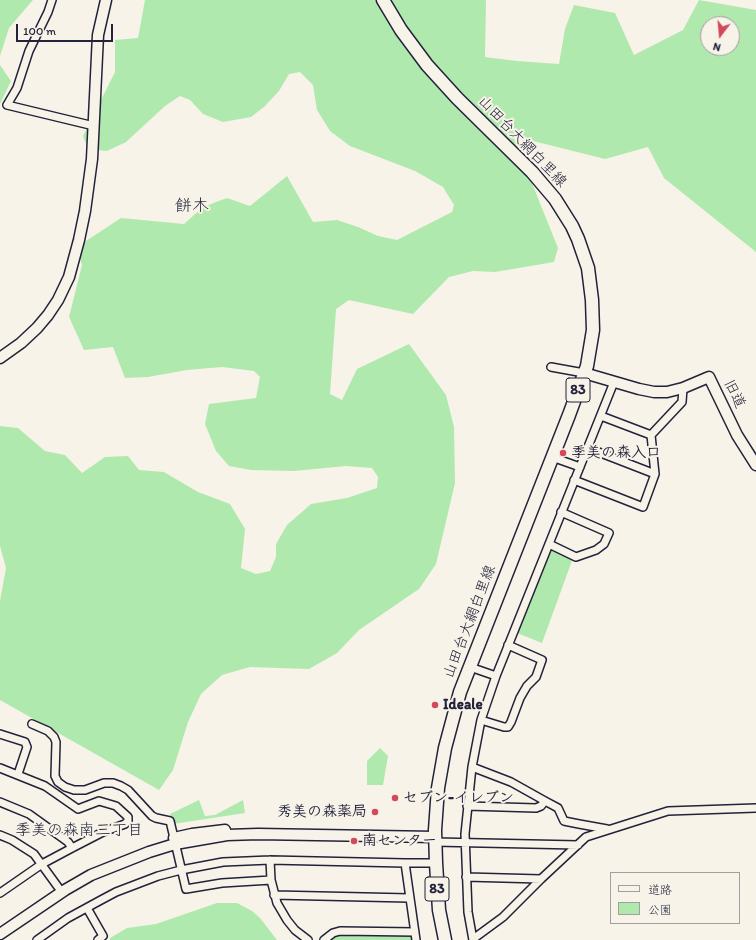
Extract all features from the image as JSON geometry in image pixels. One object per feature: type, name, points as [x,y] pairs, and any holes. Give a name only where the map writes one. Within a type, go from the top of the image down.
[{"type":"main road","name":"山田台大網白里線","points":[[383,0],[400,30],[427,65],[456,98],[532,172],[555,199],[572,226],[578,239],[588,268],[592,300],[593,330],[584,374],[460,692],[445,748],[438,788],[435,836],[439,910],[445,940]]},
{"type":"street","points":[[52,0],[48,12],[29,50],[17,88],[7,106],[94,126]]},
{"type":"street","points":[[0,358],[21,343],[37,328],[58,300],[69,277],[85,211],[92,159],[98,35],[106,0]]},
{"type":"street","points":[[551,367],[584,374]]},
{"type":"street","name":"83","points":[[584,374],[654,392],[667,392],[683,388]]},
{"type":"street","name":"旧道","points":[[683,388],[709,377],[737,435],[756,465]]},
{"type":"street","points":[[614,382],[496,676],[481,720],[472,767],[467,806],[465,841],[468,912],[473,939],[504,917],[541,879],[586,837],[668,811],[756,808]]},
{"type":"street","points":[[574,480],[643,507],[655,474],[651,435],[682,402],[683,388]]},
{"type":"street","points":[[601,416],[651,435]]},
{"type":"street","points":[[588,448],[655,474]]},
{"type":"street","points":[[552,457],[580,467]]},
{"type":"street","points":[[549,544],[576,557],[596,550],[604,544],[609,533],[561,512]]},
{"type":"street","points":[[481,720],[508,727],[512,722],[520,698],[527,686],[536,677],[542,660],[508,646]]},
{"type":"street","points":[[470,667],[496,676]]},
{"type":"street","points":[[32,724],[48,731],[54,737],[56,742],[55,776],[58,782],[65,787],[74,790],[85,790],[104,783],[113,783],[128,790],[152,816],[170,821],[186,889],[222,883],[271,880]]},
{"type":"street","points":[[0,734],[25,742],[27,747],[18,774]]},
{"type":"street","points":[[472,767],[511,782],[558,808],[564,821],[610,829]]},
{"type":"street","points":[[0,768],[45,786],[78,809],[99,801],[116,806],[128,817],[128,821],[125,824],[103,832],[42,864],[0,893]]},
{"type":"street","points":[[467,806],[536,808],[545,801]]},
{"type":"street","points":[[0,802],[29,814],[68,842],[72,848]]},
{"type":"street","points":[[592,827],[594,831],[592,835]]},
{"type":"street","points":[[0,926],[58,887],[85,871],[118,856],[174,841],[309,831],[435,836],[465,841],[578,845]]},
{"type":"street","points":[[0,836],[12,840],[34,854],[58,887]]},
{"type":"street","points":[[0,934],[65,890],[91,875],[174,841]]},
{"type":"street","points":[[37,940],[68,918],[116,892],[181,870],[223,862],[270,860],[436,863]]},
{"type":"street","points":[[270,860],[271,880],[274,895],[281,911],[295,930],[308,940]]},
{"type":"street","points":[[405,863],[416,940]]},
{"type":"street","points":[[466,877],[541,879]]},
{"type":"street","points":[[274,895],[409,898]]},
{"type":"street","points":[[87,908],[103,936],[98,940]]},
{"type":"street","points":[[324,940],[332,933],[340,932],[414,932]]},
{"type":"street","points":[[47,933],[52,940]]},
{"type":"green space","points":[[0,0],[33,0],[9,28],[0,56]]},
{"type":"green space","points":[[145,0],[486,0],[485,57],[559,64],[565,29],[574,5],[615,13],[634,55],[683,30],[699,0],[756,10],[756,252],[664,178],[648,147],[605,159],[513,136],[558,248],[554,262],[495,272],[473,271],[449,277],[413,314],[349,300],[336,309],[330,394],[342,400],[357,369],[409,344],[446,395],[454,427],[455,483],[436,564],[419,589],[359,630],[337,653],[309,669],[250,667],[222,675],[201,694],[188,722],[173,770],[159,790],[0,700],[0,601],[6,568],[0,546],[0,426],[18,428],[45,451],[65,455],[82,473],[105,457],[128,456],[139,470],[164,472],[198,492],[230,504],[245,529],[241,568],[256,574],[270,571],[276,557],[276,544],[287,525],[311,504],[347,498],[377,488],[378,477],[372,468],[346,466],[294,471],[251,470],[229,466],[216,451],[205,424],[209,404],[256,398],[260,377],[254,371],[222,367],[187,370],[148,377],[125,378],[113,347],[84,350],[69,317],[82,265],[78,251],[86,241],[121,218],[184,224],[202,208],[227,198],[250,206],[287,176],[313,222],[337,220],[378,236],[397,240],[452,212],[454,205],[443,187],[415,171],[350,146],[330,131],[317,110],[313,85],[300,72],[289,74],[279,91],[264,107],[251,117],[223,122],[203,114],[190,100],[180,96],[165,106],[126,142],[107,151],[88,149],[83,136],[115,72],[115,40],[138,38]]},
{"type":"green space","points":[[0,65],[11,81],[0,104]]},
{"type":"green space","points":[[552,550],[573,558],[542,643],[517,633],[549,552]]},
{"type":"green space","points":[[380,748],[388,756],[383,785],[367,785],[367,761]]},
{"type":"green space","points":[[199,800],[205,816],[215,815],[243,800],[245,813],[173,824],[170,814]]},
{"type":"green space","points":[[217,903],[237,903],[252,911],[260,918],[277,940],[110,940],[110,938],[127,928],[156,924]]},
{"type":"green space","points":[[338,934],[408,934],[413,936],[414,940],[329,940]]},
{"type":"place","name":"季美の森入口","points":[[563,453]]},
{"type":"place","name":"Ideale","points":[[435,705]]},
{"type":"place","name":"セブン-イレブン","points":[[395,798]]},
{"type":"place","name":"秀美の森薬局","points":[[375,812]]},
{"type":"place","name":"南センター","points":[[354,841]]},
{"type":"district","name":"餅木","points":[[192,207]]},
{"type":"district","name":"季美の森南三丁目","points":[[79,831]]}]
